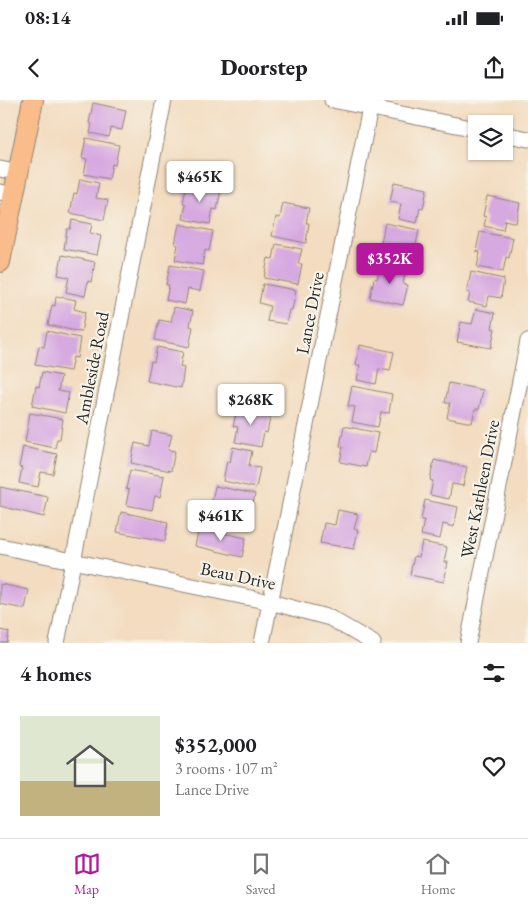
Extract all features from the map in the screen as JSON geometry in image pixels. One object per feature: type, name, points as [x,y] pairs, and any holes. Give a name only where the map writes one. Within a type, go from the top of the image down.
[{"type":"main road","points":[[0,262],[9,171],[33,100]]},
{"type":"street","name":"Ambleside Road","points":[[57,643],[164,100]]},
{"type":"street","points":[[332,100],[468,127]]},
{"type":"street","name":"Lance Drive","points":[[262,643],[370,108]]},
{"type":"street","points":[[513,136],[528,139]]},
{"type":"street","name":"West Kathleen Drive","points":[[468,643],[528,342]]},
{"type":"street","name":"Beau Drive","points":[[0,546],[74,560],[313,612],[330,618],[373,643]]},
{"type":"building","points":[[93,103],[126,110],[122,130],[111,128],[109,137],[90,133],[92,124],[89,123]]},
{"type":"building","points":[[86,138],[119,145],[115,165],[112,164],[109,179],[84,174],[87,159],[82,158]]},
{"type":"building","points":[[80,179],[99,183],[96,198],[108,200],[104,220],[70,213],[74,193],[77,194]]},
{"type":"building","points":[[394,182],[427,189],[423,209],[420,208],[417,223],[398,219],[401,204],[390,202]]},
{"type":"building","points":[[187,183],[221,190],[217,210],[213,209],[210,224],[183,219],[186,204],[183,203]]},
{"type":"building","points":[[487,196],[520,203],[516,223],[505,220],[503,230],[484,226],[486,217],[483,216]]},
{"type":"building","points":[[283,203],[309,208],[306,223],[309,223],[306,243],[272,236],[276,217],[280,218]]},
{"type":"building","points":[[72,220],[92,224],[90,233],[101,236],[97,255],[64,249],[67,229],[70,229]]},
{"type":"building","points":[[385,223],[419,230],[415,249],[410,249],[407,264],[381,258],[384,244],[381,243]]},
{"type":"building","points":[[179,224],[213,231],[209,251],[205,250],[202,265],[175,260],[178,245],[175,244]]},
{"type":"building","points":[[480,232],[513,238],[509,258],[506,257],[503,272],[477,267],[480,252],[476,251]]},
{"type":"building","points":[[276,244],[302,249],[298,264],[302,264],[298,284],[264,278],[268,258],[273,259]]},
{"type":"building","points":[[62,255],[95,262],[91,282],[88,281],[85,296],[66,292],[69,277],[58,275]]},
{"type":"building","points":[[380,264],[406,269],[403,284],[408,285],[403,305],[370,298],[374,278],[377,279]]},
{"type":"building","points":[[170,265],[204,271],[200,291],[188,289],[185,304],[166,300],[169,285],[166,285]]},
{"type":"building","points":[[471,272],[504,279],[501,298],[489,296],[487,306],[468,302],[470,293],[467,292]]},
{"type":"building","points":[[263,284],[296,290],[292,310],[289,310],[286,324],[267,321],[270,306],[259,303]]},
{"type":"building","points":[[56,296],[76,300],[74,309],[85,312],[81,332],[48,325],[52,305],[55,306]]},
{"type":"building","points":[[174,307],[193,311],[190,326],[193,327],[189,347],[155,340],[159,320],[171,322]]},
{"type":"building","points":[[476,309],[495,313],[492,328],[495,329],[491,348],[457,342],[461,322],[472,324]]},
{"type":"building","points":[[47,331],[80,338],[77,358],[73,357],[70,371],[35,365],[39,346],[44,347]]},
{"type":"building","points":[[360,345],[394,352],[390,371],[379,369],[376,384],[357,380],[360,365],[356,365]]},
{"type":"building","points":[[157,347],[183,352],[180,367],[184,368],[181,388],[147,381],[151,361],[154,362]]},
{"type":"building","points":[[42,372],[61,376],[58,391],[69,393],[65,413],[32,406],[36,386],[39,387]]},
{"type":"building","points":[[449,383],[483,390],[479,409],[475,409],[472,423],[447,418],[450,403],[445,403]]},
{"type":"building","points":[[352,386],[392,394],[389,413],[381,412],[378,427],[352,422],[355,407],[348,406]]},
{"type":"building","points":[[238,406],[271,413],[267,433],[264,432],[261,447],[235,442],[238,427],[233,426]]},
{"type":"building","points":[[30,413],[63,419],[60,439],[57,439],[55,448],[25,442]]},
{"type":"building","points":[[344,426],[378,433],[374,453],[369,452],[366,467],[340,462],[343,447],[340,446]]},
{"type":"building","points":[[152,431],[172,435],[168,450],[175,451],[171,471],[131,463],[135,443],[149,446]]},
{"type":"building","points":[[23,447],[57,454],[53,474],[41,472],[38,487],[19,483],[22,468],[19,467]]},
{"type":"building","points":[[233,447],[252,451],[249,466],[260,468],[256,488],[223,481],[227,461],[230,462]]},
{"type":"building","points":[[434,460],[467,467],[463,486],[452,484],[449,499],[430,495],[433,481],[430,480]]},
{"type":"building","points":[[130,470],[164,476],[160,497],[155,496],[152,510],[126,505],[129,490],[126,489]]},
{"type":"building","points":[[215,486],[255,494],[251,514],[244,513],[241,527],[215,522],[218,507],[211,506]]},
{"type":"building","points":[[0,487],[48,497],[44,517],[0,506]]},
{"type":"building","points":[[425,500],[458,507],[454,527],[443,524],[440,539],[421,535],[424,520],[421,520]]},
{"type":"building","points":[[338,510],[358,514],[354,529],[358,530],[354,549],[320,543],[324,523],[335,525]]},
{"type":"building","points":[[121,512],[168,522],[165,541],[117,532]]},
{"type":"building","points":[[199,528],[246,538],[242,557],[195,546]]},
{"type":"building","points":[[422,542],[447,547],[444,562],[448,562],[444,582],[410,575],[414,556],[419,557]]},
{"type":"building","points":[[0,584],[29,590],[25,609],[0,604]]},
{"type":"building","points":[[0,630],[9,632],[7,643],[0,643]]}]
